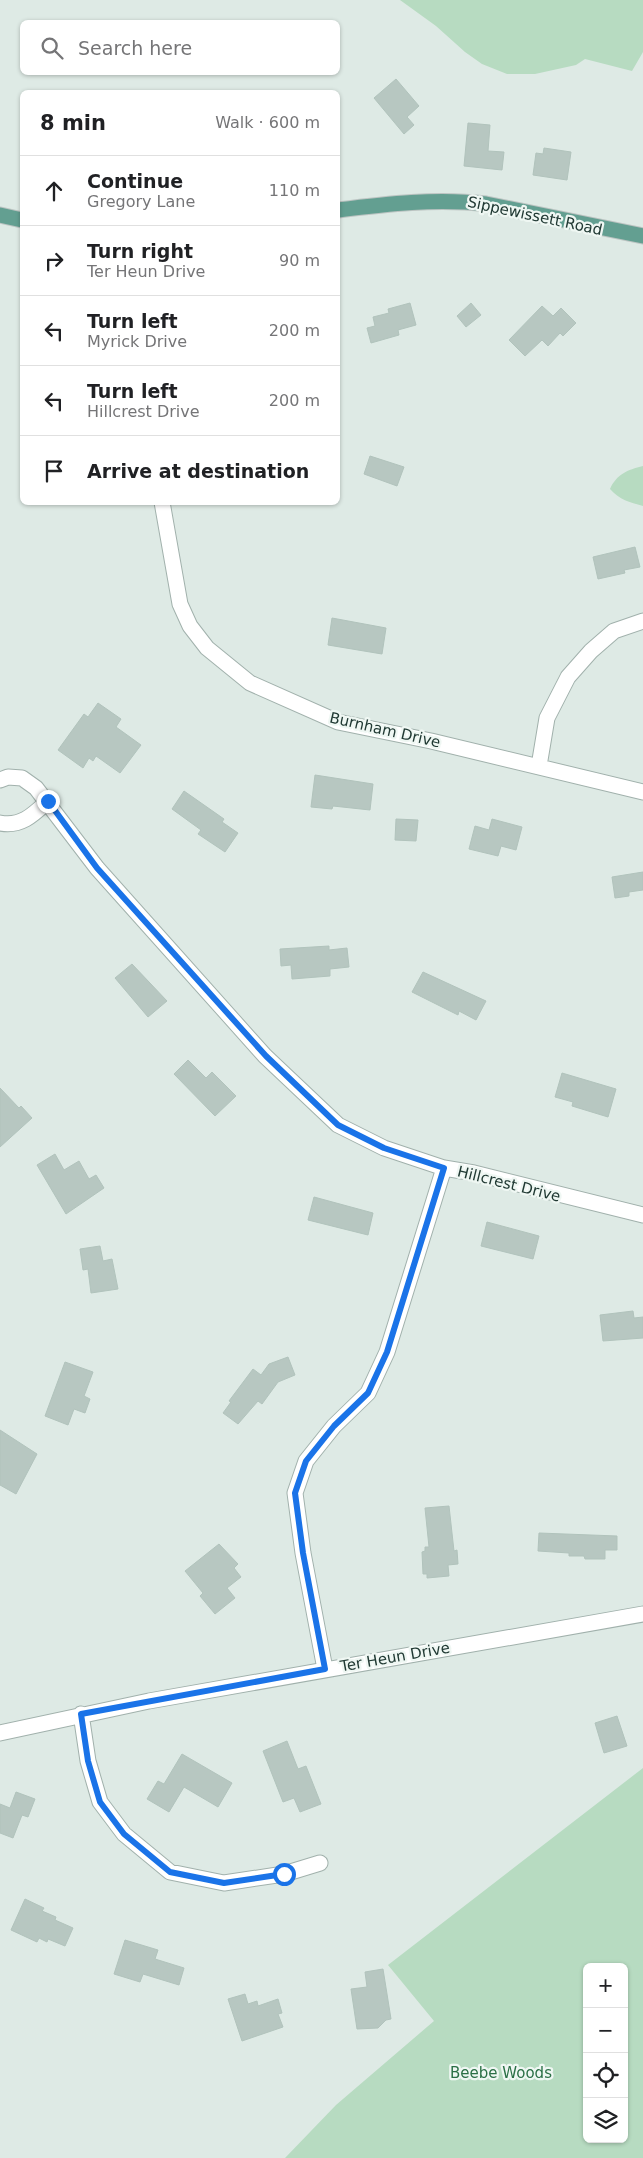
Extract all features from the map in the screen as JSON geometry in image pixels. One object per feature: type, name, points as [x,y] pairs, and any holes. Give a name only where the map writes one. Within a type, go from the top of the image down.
[{"type":"main road","name":"Sippewissett Road","points":[[340,210],[431,201],[462,201],[486,204],[643,236]]},
{"type":"main road","points":[[0,215],[20,220]]},
{"type":"street","name":"Burnham Drive","points":[[163,505],[180,604],[190,626],[207,648],[250,683],[338,722],[540,766],[643,792]]},
{"type":"street","points":[[540,766],[546,718],[568,677],[591,651],[614,631],[643,621]]},
{"type":"street","name":"Hillcrest Drive","points":[[0,780],[8,777],[22,778],[36,788],[48,801],[97,868],[266,1056],[338,1125],[384,1148],[444,1168],[474,1173],[643,1215]]},
{"type":"street","points":[[0,823],[21,823],[33,816],[48,801]]},
{"type":"street","points":[[325,1669],[303,1553],[295,1493],[306,1461],[334,1426],[368,1393],[387,1352],[444,1168]]},
{"type":"street","name":"Ter Heun Drive","points":[[0,1733],[81,1714],[325,1669],[643,1614]]},
{"type":"street","points":[[81,1714],[88,1761],[100,1802],[124,1834],[170,1872],[224,1883],[284,1874],[320,1863]]},
{"type":"green space","points":[[400,0],[643,0],[643,52],[632,71],[585,59],[576,65],[535,74],[507,74],[482,64],[465,52],[436,26]]},
{"type":"green space","points":[[643,466],[643,506],[621,498],[610,489],[623,473]]},
{"type":"green space","name":"Beebe Woods","points":[[643,1768],[643,2158],[285,2158],[336,2105],[434,2021],[388,1965]]},
{"type":"building","points":[[396,79],[419,106],[407,117],[414,125],[404,134],[374,98]]},
{"type":"building","points":[[468,123],[490,125],[488,151],[504,152],[502,170],[464,166]]},
{"type":"building","points":[[544,148],[571,152],[567,180],[533,175],[536,153],[543,154]]},
{"type":"building","points":[[410,303],[416,325],[398,330],[399,335],[371,343],[367,328],[375,326],[373,317],[389,313],[388,309]]},
{"type":"building","points":[[471,303],[481,315],[466,327],[457,316]]},
{"type":"building","points":[[542,306],[553,316],[561,308],[576,323],[563,336],[560,333],[548,346],[542,340],[525,356],[509,340]]},
{"type":"building","points":[[370,456],[404,467],[397,486],[364,474]]},
{"type":"building","points":[[635,547],[640,567],[624,570],[625,573],[598,579],[593,557]]},
{"type":"building","points":[[332,618],[386,628],[382,654],[328,645]]},
{"type":"building","points":[[98,703],[121,719],[116,727],[141,745],[120,773],[96,756],[93,761],[89,758],[83,768],[58,750],[84,714],[88,717]]},
{"type":"building","points":[[315,775],[373,784],[370,810],[333,806],[332,809],[311,807]]},
{"type":"building","points":[[184,791],[224,819],[222,822],[238,833],[225,852],[198,834],[201,830],[172,809]]},
{"type":"building","points":[[396,819],[418,820],[416,841],[395,840]]},
{"type":"building","points":[[492,819],[522,827],[516,850],[501,846],[498,856],[469,849],[475,826],[489,830]]},
{"type":"building","points":[[643,872],[643,890],[629,892],[629,896],[615,898],[612,877]]},
{"type":"building","points":[[329,946],[329,950],[347,948],[349,967],[330,969],[330,976],[292,979],[291,965],[281,966],[280,949]]},
{"type":"building","points":[[132,964],[167,1001],[148,1017],[115,978]]},
{"type":"building","points":[[423,972],[486,1001],[476,1020],[459,1011],[458,1015],[412,992]]},
{"type":"building","points":[[188,1060],[206,1078],[212,1072],[236,1096],[215,1116],[174,1074]]},
{"type":"building","points":[[562,1073],[616,1089],[608,1117],[572,1106],[573,1102],[555,1097]]},
{"type":"building","points":[[0,1088],[19,1108],[21,1106],[32,1118],[0,1147]]},
{"type":"building","points":[[55,1154],[64,1170],[79,1161],[89,1179],[96,1175],[104,1188],[66,1214],[37,1165]]},
{"type":"building","points":[[314,1197],[373,1213],[368,1235],[308,1220]]},
{"type":"building","points":[[487,1222],[539,1236],[533,1259],[481,1246]]},
{"type":"building","points":[[100,1246],[103,1261],[112,1259],[118,1289],[91,1293],[88,1269],[83,1270],[80,1249]]},
{"type":"building","points":[[633,1311],[634,1318],[643,1317],[643,1338],[603,1341],[600,1315]]},
{"type":"building","points":[[288,1357],[295,1375],[278,1382],[262,1404],[258,1401],[238,1424],[223,1413],[231,1402],[229,1401],[253,1369],[261,1375],[269,1364]]},
{"type":"building","points":[[65,1362],[93,1372],[84,1396],[90,1399],[85,1413],[74,1409],[68,1425],[45,1416]]},
{"type":"building","points":[[0,1430],[37,1454],[16,1494],[0,1485]]},
{"type":"building","points":[[449,1506],[454,1551],[457,1550],[458,1564],[448,1565],[449,1576],[427,1578],[427,1574],[423,1574],[422,1552],[425,1551],[425,1547],[429,1547],[425,1508]]},
{"type":"building","points":[[539,1533],[617,1536],[617,1550],[605,1550],[605,1559],[585,1559],[584,1556],[569,1556],[569,1553],[538,1551]]},
{"type":"building","points":[[219,1544],[238,1564],[234,1568],[241,1577],[227,1588],[235,1598],[215,1614],[200,1596],[203,1593],[185,1571]]},
{"type":"building","points":[[617,1716],[627,1746],[604,1753],[595,1723]]},
{"type":"building","points":[[287,1741],[298,1769],[306,1766],[321,1804],[300,1812],[294,1798],[283,1802],[263,1751]]},
{"type":"building","points":[[182,1754],[232,1783],[218,1807],[184,1787],[169,1812],[147,1799],[158,1781],[164,1784]]},
{"type":"building","points":[[16,1792],[35,1799],[28,1817],[22,1815],[13,1838],[0,1833],[0,1804],[10,1808]]},
{"type":"building","points":[[25,1899],[44,1908],[42,1911],[56,1917],[55,1920],[73,1928],[65,1946],[48,1939],[47,1942],[39,1938],[37,1942],[11,1930]]},
{"type":"building","points":[[125,1940],[158,1950],[155,1959],[184,1968],[179,1985],[143,1974],[140,1982],[114,1974]]},
{"type":"building","points":[[383,1969],[391,2019],[386,2020],[378,2028],[357,2029],[351,1989],[367,1987],[365,1972]]},
{"type":"building","points":[[245,1994],[248,2004],[257,2001],[258,2006],[278,1999],[282,2013],[278,2014],[283,2027],[242,2041],[228,1999]]},
{"type":"route","points":[[48,801],[97,868],[266,1056],[338,1125],[384,1148],[444,1168],[418,1259],[387,1352],[368,1393],[334,1426],[306,1461],[295,1493],[303,1553],[325,1669],[81,1714],[88,1761],[100,1802],[124,1834],[170,1872],[224,1883],[284,1874]]}]
